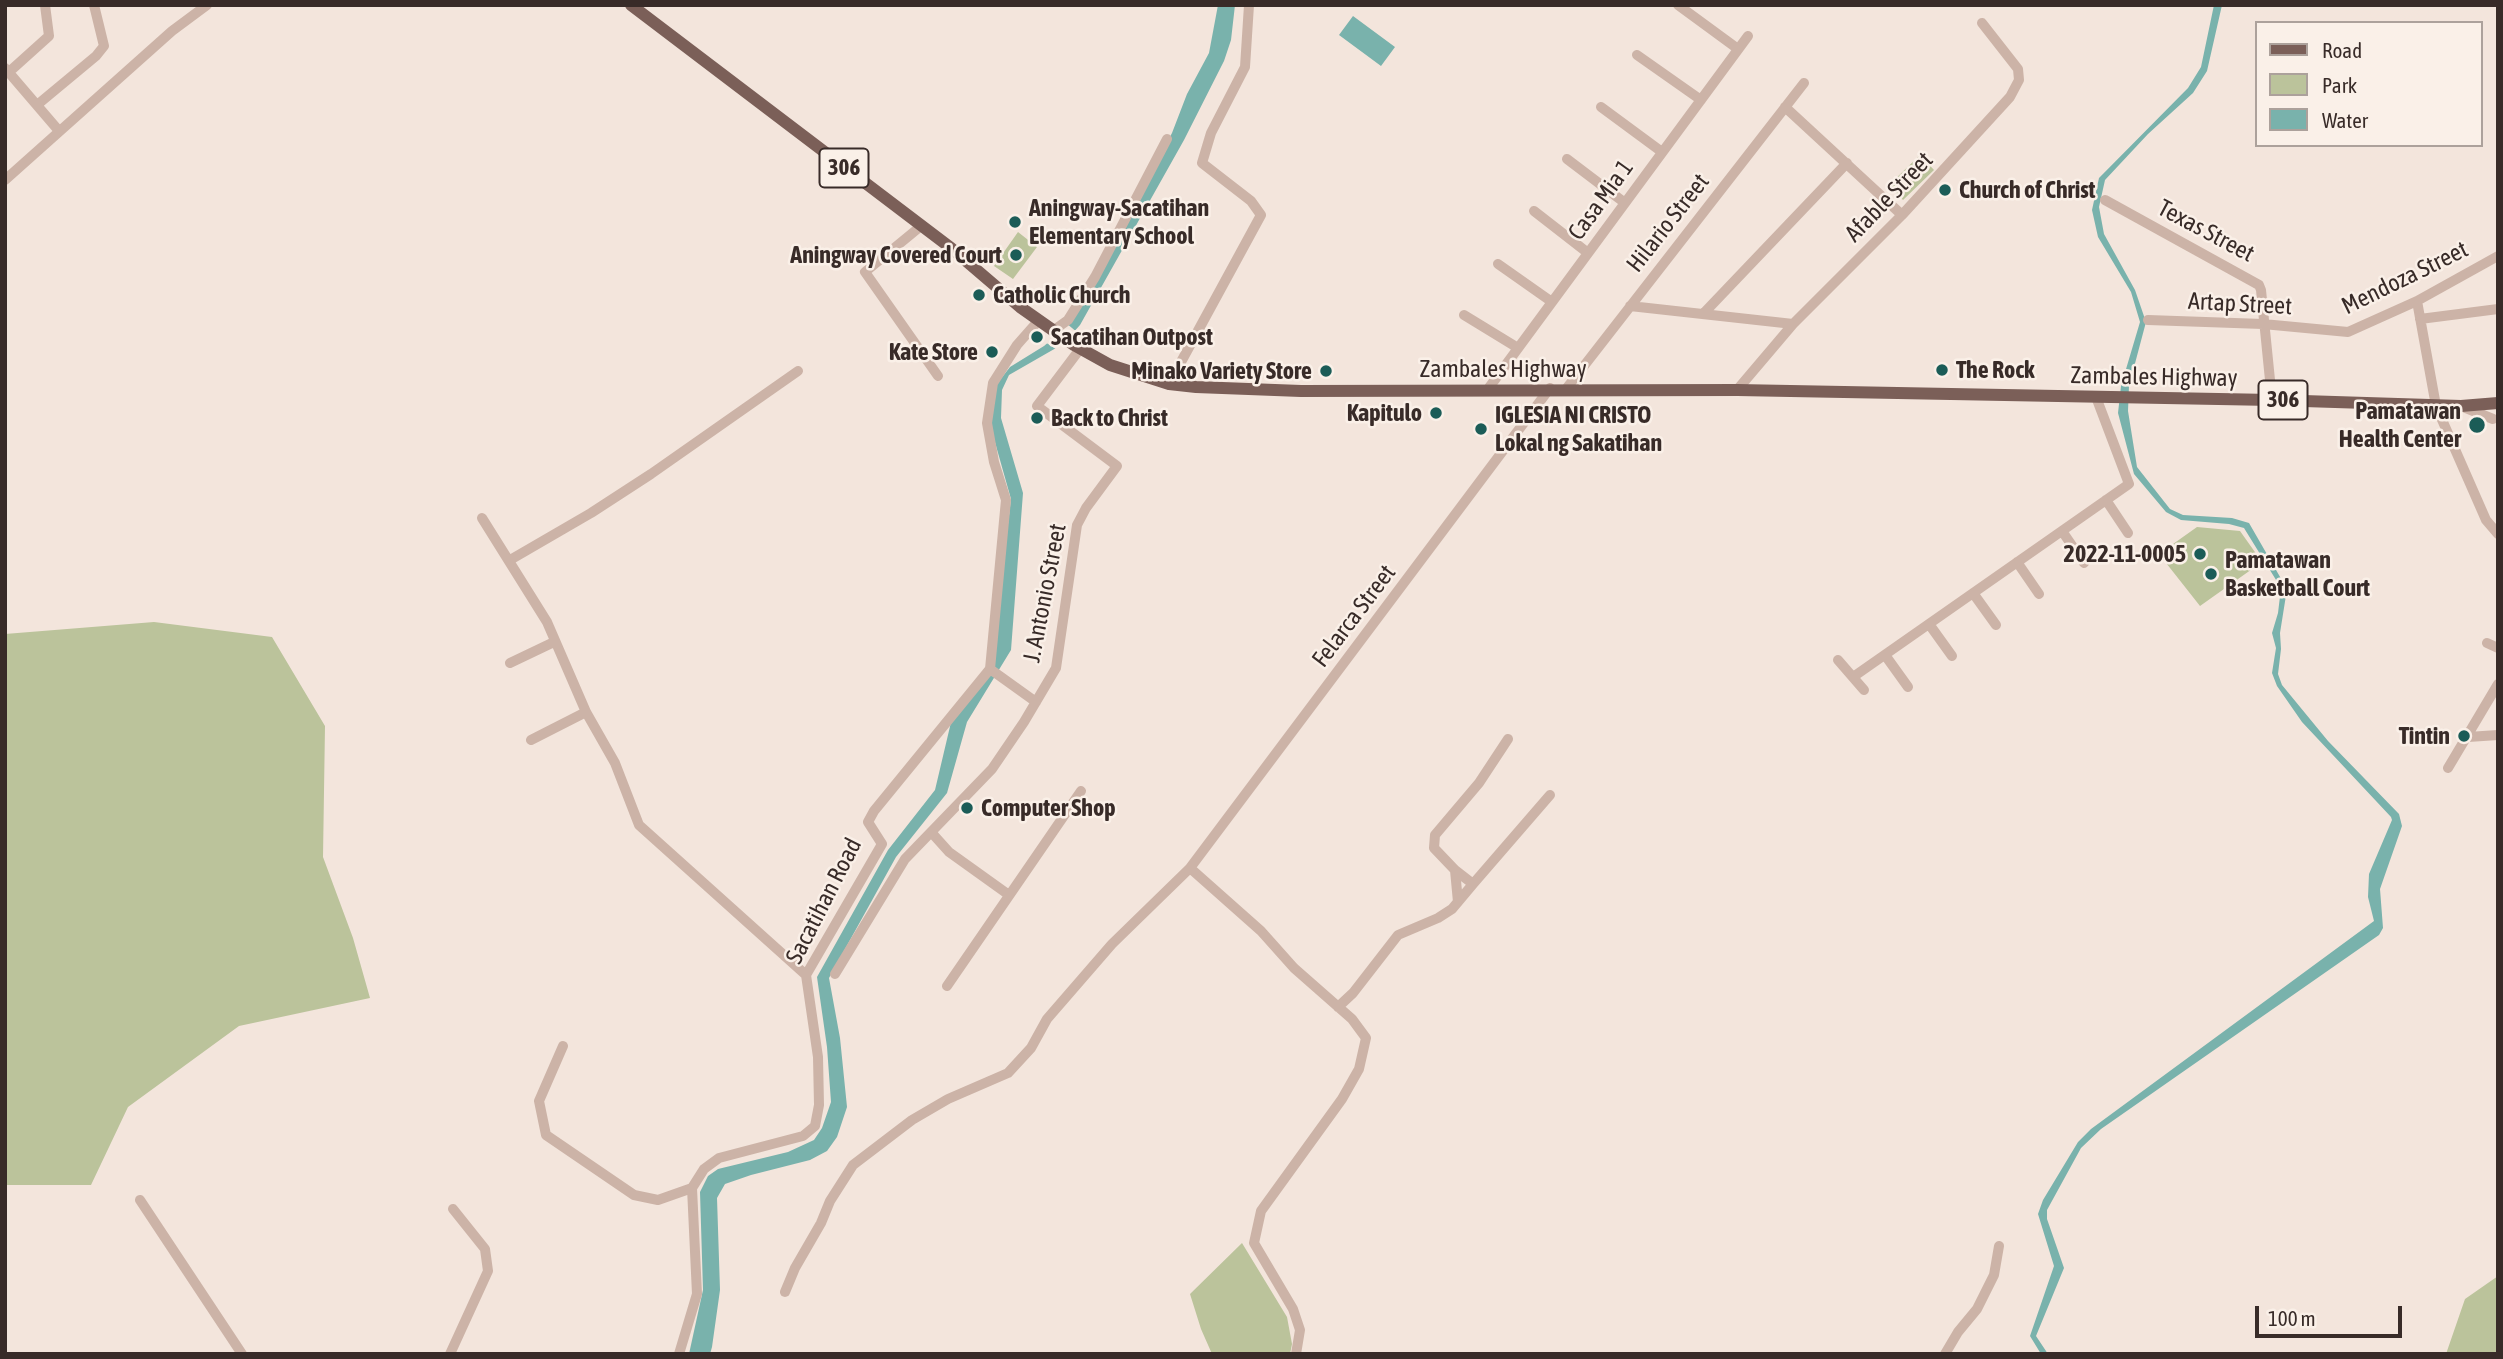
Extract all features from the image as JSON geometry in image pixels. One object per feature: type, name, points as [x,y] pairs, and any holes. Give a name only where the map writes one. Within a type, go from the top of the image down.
[{"type":"main road","name":"Zambales Highway","points":[[631,5],[1077,347],[1110,365],[1169,384],[1301,391],[1549,388],[2272,400],[2436,406],[2498,403]]},
{"type":"street","points":[[45,5],[49,36],[7,70],[59,131]]},
{"type":"street","points":[[37,106],[96,56],[104,46],[94,5]]},
{"type":"street","points":[[6,179],[172,31],[207,5]]},
{"type":"street","points":[[1169,384],[1261,215],[1251,201],[1202,163],[1211,133],[1245,67],[1249,5]]},
{"type":"street","points":[[1678,5],[1738,49]]},
{"type":"street","name":"Afable Street","points":[[1737,390],[1793,324],[1902,215],[2002,106],[2019,80],[2018,69],[1982,23]]},
{"type":"street","name":"Casa Mia 1","points":[[1488,389],[1748,36]]},
{"type":"street","points":[[1637,55],[1701,100]]},
{"type":"street","name":"Hilario Street","points":[[1566,389],[1804,83]]},
{"type":"street","points":[[1601,107],[1662,152]]},
{"type":"street","points":[[1786,107],[1902,215]]},
{"type":"street","points":[[1055,331],[1068,320],[1095,277],[1167,139]]},
{"type":"street","points":[[1567,159],[1625,203]]},
{"type":"street","points":[[1703,314],[1847,163]]},
{"type":"street","name":"Texas Street","points":[[2105,200],[2259,285],[2272,400]]},
{"type":"street","points":[[1534,211],[1588,253]]},
{"type":"street","points":[[921,226],[865,272],[939,376]]},
{"type":"street","name":"Mendoza Street","points":[[2330,331],[2348,332],[2417,301],[2498,256]]},
{"type":"street","points":[[1498,264],[1552,302]]},
{"type":"street","points":[[2417,301],[2436,406],[2486,520],[2498,534]]},
{"type":"street","points":[[1630,306],[1793,324]]},
{"type":"street","points":[[2420,319],[2498,309]]},
{"type":"street","points":[[1464,315],[1518,348]]},
{"type":"street","points":[[1036,702],[990,668],[1006,500],[994,461],[987,423],[993,383],[1017,345],[1039,320]]},
{"type":"street","name":"Artap Street","points":[[2148,320],[2263,324],[2330,331]]},
{"type":"street","name":"J. Antonio Street","points":[[835,974],[905,859],[992,769],[1056,668],[1077,525],[1117,466],[1037,407],[1077,347]]},
{"type":"street","points":[[510,560],[591,513],[798,372]]},
{"type":"street","name":"Felarca Street","points":[[785,1292],[794,1268],[853,1165],[912,1119],[948,1099],[1008,1073],[1031,1048],[1047,1019],[1112,944],[1190,868],[1549,388]]},
{"type":"street","points":[[1853,677],[2129,484],[2096,397]]},
{"type":"street","points":[[2462,406],[2493,419]]},
{"type":"street","points":[[2106,500],[2128,533]]},
{"type":"street","points":[[482,518],[547,622],[586,712],[615,763],[639,825],[806,975]]},
{"type":"street","points":[[2062,531],[2084,563]]},
{"type":"street","points":[[2017,562],[2039,594]]},
{"type":"street","points":[[1973,593],[1996,625]]},
{"type":"street","points":[[1929,624],[1952,656]]},
{"type":"street","points":[[510,663],[554,642]]},
{"type":"street","points":[[1885,655],[1908,687]]},
{"type":"street","points":[[1838,660],[1864,690]]},
{"type":"street","name":"Sacatihan Road","points":[[692,1188],[704,1169],[719,1158],[803,1136],[815,1126],[819,1105],[818,1057],[806,975],[881,844],[868,822],[874,811],[990,668]]},
{"type":"street","points":[[2448,768],[2498,684]]},
{"type":"street","points":[[530,740],[586,712]]},
{"type":"street","points":[[2468,737],[2498,735]]},
{"type":"street","points":[[1473,884],[1434,848],[1435,835],[1479,783],[1508,739]]},
{"type":"street","points":[[947,986],[1081,791]]},
{"type":"street","points":[[1338,1007],[1353,993],[1398,935],[1438,918],[1458,902],[1550,795]]},
{"type":"street","points":[[931,832],[949,852],[1009,895]]},
{"type":"street","points":[[1190,868],[1261,931],[1294,968],[1352,1019],[1366,1038],[1359,1069],[1342,1099],[1261,1211],[1254,1243],[1293,1309],[1300,1330],[1296,1354]]},
{"type":"street","points":[[1455,870],[1458,902]]},
{"type":"street","points":[[563,1046],[540,1101],[545,1135],[634,1195],[658,1200],[692,1188],[697,1294],[679,1354]]},
{"type":"street","points":[[140,1200],[242,1354]]},
{"type":"street","points":[[450,1354],[488,1271],[485,1249],[453,1209]]},
{"type":"street","points":[[1945,1354],[1958,1332],[1977,1309],[1994,1275],[1999,1246]]},
{"type":"green space","points":[[1920,155],[1934,170],[1903,200],[1889,185]]},
{"type":"green space","name":"Aningway Covered Court","points":[[1018,232],[1037,247],[1013,279],[994,266]]},
{"type":"green space","points":[[2197,527],[2240,531],[2262,562],[2200,606],[2159,554]]},
{"type":"green space","points":[[154,622],[272,637],[325,726],[323,857],[353,938],[370,998],[239,1026],[128,1107],[91,1185],[5,1185],[5,634]]},
{"type":"green space","points":[[1242,1243],[1287,1317],[1292,1344],[1290,1354],[1212,1354],[1201,1329],[1190,1294]]},
{"type":"green space","points":[[2498,1276],[2498,1354],[2446,1354],[2465,1299]]},
{"type":"water","points":[[1218,5],[1235,5],[1231,40],[1224,61],[1184,140],[1080,325],[1063,344],[1009,375],[1002,390],[1001,418],[1023,493],[1011,650],[967,722],[947,793],[896,857],[829,978],[840,1038],[847,1107],[837,1137],[827,1151],[810,1160],[725,1184],[717,1198],[720,1290],[712,1347],[710,1354],[689,1354],[703,1290],[700,1192],[708,1176],[718,1169],[788,1152],[814,1140],[822,1128],[831,1102],[827,1047],[817,977],[888,850],[935,790],[952,718],[992,657],[1011,499],[989,421],[996,385],[1010,367],[1057,335],[1124,224],[1172,133],[1187,94],[1209,53]]},
{"type":"water","points":[[2214,5],[2222,5],[2207,71],[2193,93],[2148,134],[2105,180],[2099,207],[2104,234],[2135,290],[2146,322],[2129,386],[2128,411],[2137,467],[2170,509],[2183,515],[2232,518],[2249,523],[2287,589],[2280,633],[2278,674],[2282,685],[2328,741],[2399,814],[2402,826],[2380,889],[2383,928],[2379,935],[2101,1129],[2081,1148],[2047,1210],[2047,1219],[2064,1268],[2036,1336],[2048,1354],[2041,1354],[2030,1336],[2054,1266],[2038,1214],[2043,1200],[2078,1142],[2091,1129],[2374,921],[2368,897],[2369,874],[2392,820],[2302,722],[2277,686],[2272,673],[2276,648],[2272,633],[2281,588],[2244,528],[2181,520],[2166,512],[2134,474],[2118,413],[2121,386],[2140,322],[2131,292],[2098,237],[2092,210],[2099,178],[2188,88],[2201,67]]},
{"type":"water","points":[[1353,16],[1395,47],[1381,66],[1339,35]]},
{"type":"pier","points":[[1066,323],[1078,333],[1059,351],[1045,342]]},
{"type":"place","name":"Church of Christ","points":[[1945,190]]},
{"type":"place","name":"Aningway-Sacatihan Elementary School","points":[[1015,222]]},
{"type":"place","name":"Aningway Covered Court","points":[[1016,255]]},
{"type":"place","name":"Catholic Church","points":[[979,295]]},
{"type":"place","name":"Sacatihan Outpost","points":[[1037,337]]},
{"type":"place","name":"Kate Store","points":[[992,352]]},
{"type":"place","name":"The Rock","points":[[1942,370]]},
{"type":"place","name":"Minako Variety Store","points":[[1326,371]]},
{"type":"place","name":"Kapitulo","points":[[1436,413]]},
{"type":"place","name":"Back to Christ","points":[[1037,418]]},
{"type":"place","name":"Pamatawan Health Center","points":[[2477,425]]},
{"type":"place","name":"IGLESIA NI CRISTO Lokal ng Sakatihan","points":[[1481,429]]},
{"type":"place","name":"2022-11-0005","points":[[2200,554]]},
{"type":"place","name":"Pamatawan Basketball Court","points":[[2211,574]]},
{"type":"place","name":"Tintin","points":[[2464,736]]},
{"type":"place","name":"Computer Shop","points":[[967,808]]}]
